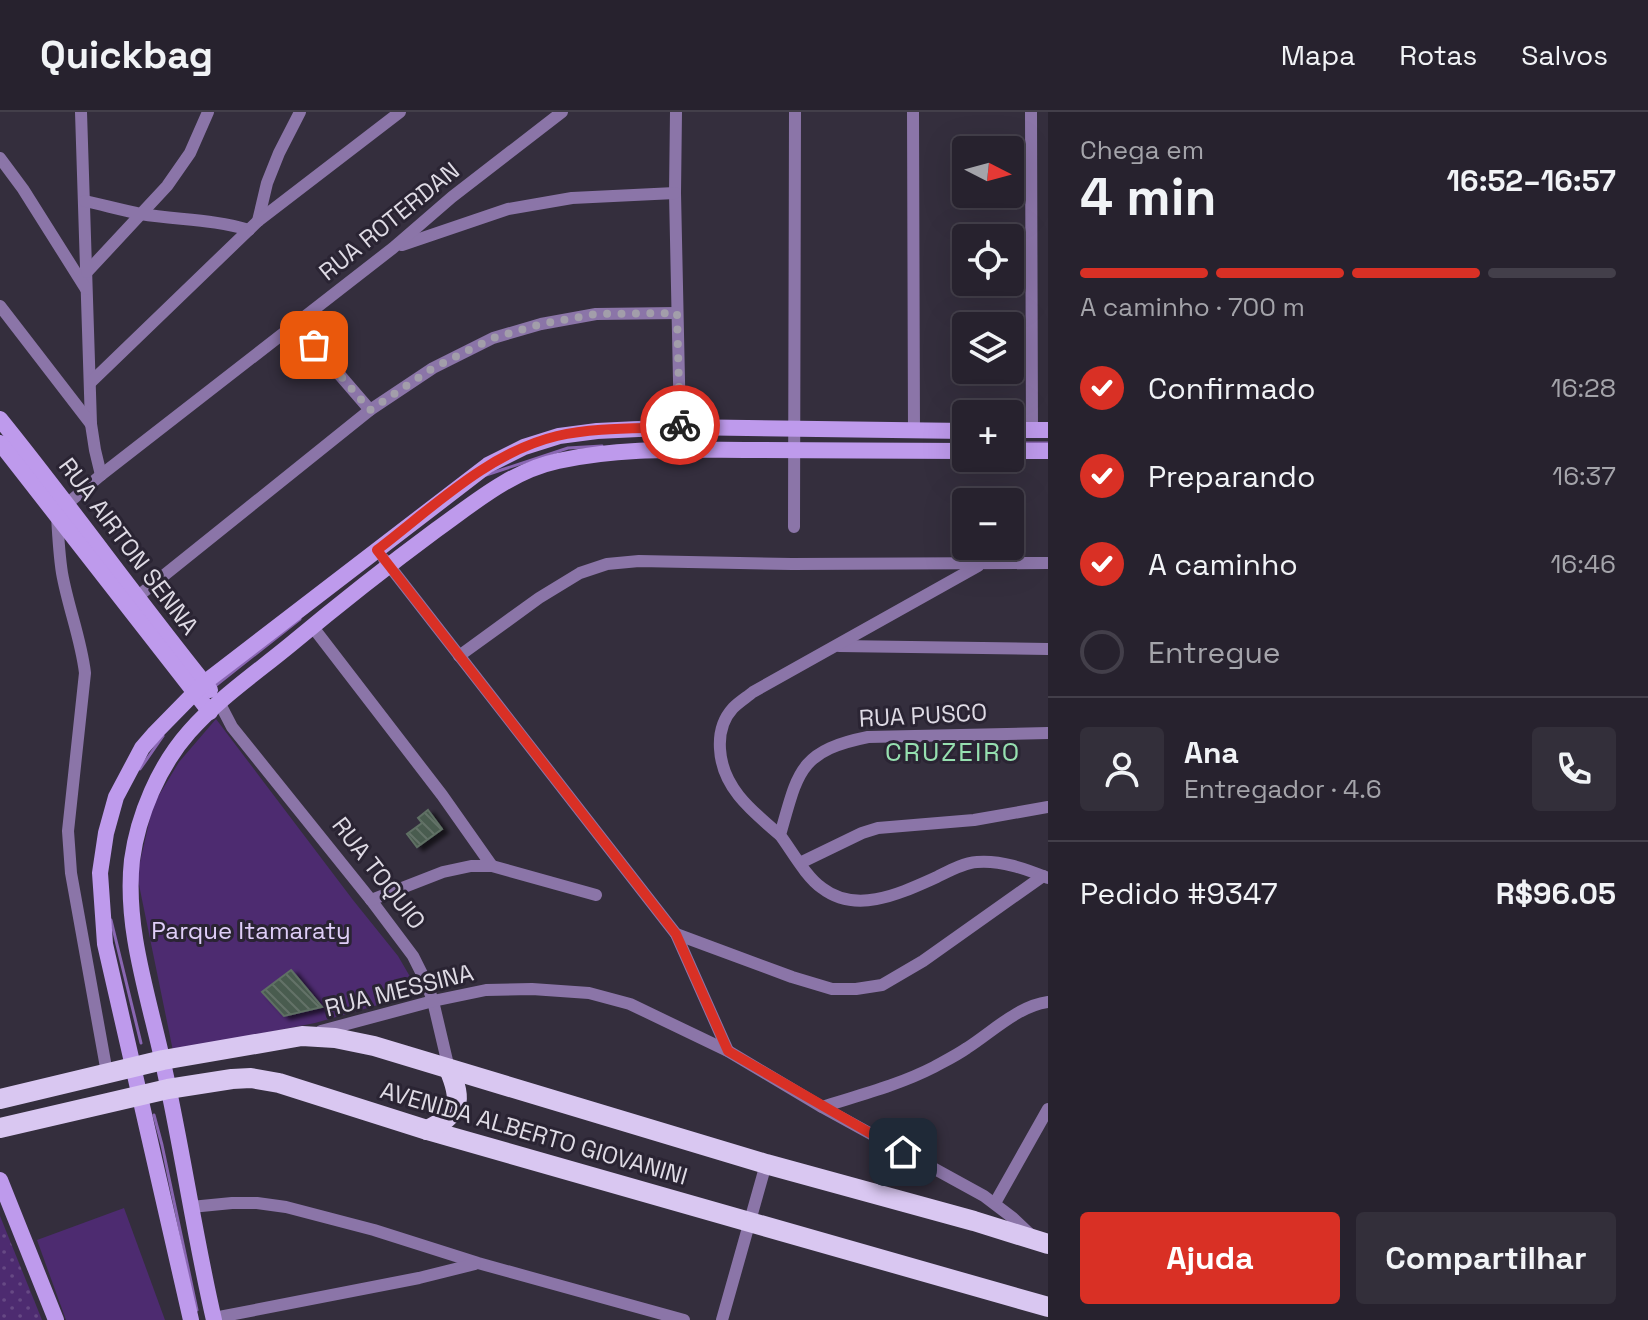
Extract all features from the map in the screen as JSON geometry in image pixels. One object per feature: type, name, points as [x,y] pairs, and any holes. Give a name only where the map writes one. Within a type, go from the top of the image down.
[{"type":"main road","name":"AVENIDA ALBERTO GIOVANINI","points":[[0,1099],[163,1060],[302,1036],[335,1038],[374,1046],[766,1164],[1041,1241]]},
{"type":"main road","points":[[427,1130],[444,1122],[457,1102],[457,1086],[449,1069]]},
{"type":"main road","name":"AVENIDA ALBERTO GIOVANINI","points":[[0,1128],[168,1089],[251,1078],[279,1083],[427,1130],[1048,1307]]},
{"type":"street","points":[[81,112],[91,424],[101,475]]},
{"type":"street","points":[[87,272],[181,168],[208,112]]},
{"type":"street","points":[[254,225],[279,153],[300,112]]},
{"type":"street","points":[[90,383],[254,225],[400,112]]},
{"type":"street","name":"RUA ROTERDAN","points":[[62,509],[562,112]]},
{"type":"street","points":[[676,112],[680,427]]},
{"type":"street","points":[[794,527],[795,112]]},
{"type":"street","points":[[913,112],[914,431]]},
{"type":"street","points":[[1031,112],[1040,430]]},
{"type":"street","points":[[0,158],[86,290]]},
{"type":"street","points":[[393,248],[508,209],[572,198],[675,193]]},
{"type":"street","points":[[85,201],[142,214],[254,225]]},
{"type":"street","points":[[0,306],[91,424]]},
{"type":"street","points":[[137,597],[370,410],[433,368],[493,338],[541,324],[596,314],[677,313]]},
{"type":"street","points":[[295,323],[370,410]]},
{"type":"street","points":[[478,1263],[419,1278],[214,1319],[163,1060],[133,930],[130,892],[132,857],[142,816],[154,786],[188,733],[214,707],[312,626],[488,465],[524,447],[559,436],[597,431],[680,427],[794,440],[952,450]]},
{"type":"street","points":[[191,1320],[105,944],[100,873],[106,833],[116,797],[142,748],[199,688],[383,558],[518,474],[554,462],[628,450],[952,431]]},
{"type":"street","name":"RUA AIRTON SENNA","points":[[3,434],[137,597],[214,707]]},
{"type":"street","points":[[1024,451],[1048,451]]},
{"type":"street","points":[[62,509],[199,688]]},
{"type":"street","points":[[62,509],[62,572],[85,673],[68,831],[71,873],[107,1073]]},
{"type":"street","points":[[383,558],[676,934],[728,1051]]},
{"type":"street","points":[[459,656],[539,598],[580,573],[607,564],[639,561],[1048,563]]},
{"type":"street","points":[[981,564],[753,692],[731,710],[719,733],[720,762],[744,805],[780,835],[819,887],[836,897],[857,901],[879,899],[974,862],[996,862],[1046,877]]},
{"type":"street","points":[[312,626],[442,795],[492,866]]},
{"type":"street","points":[[835,646],[1048,649]]},
{"type":"street","name":"RUA TOQUIO","points":[[214,707],[413,956],[433,1001],[449,1069]]},
{"type":"street","name":"RUA PUSCO","points":[[780,835],[795,783],[807,764],[823,750],[841,742],[868,737],[1048,734]]},
{"type":"street","points":[[800,863],[878,828],[974,820],[1048,807]]},
{"type":"street","points":[[371,900],[443,872],[471,866],[492,866],[596,895]]},
{"type":"street","points":[[676,934],[832,989],[882,985],[923,961],[1046,877]]},
{"type":"street","name":"RUA MESSINA","points":[[302,1036],[486,990],[589,993],[630,1004],[728,1051],[989,1200],[1041,1241]]},
{"type":"street","points":[[822,1107],[913,1077],[966,1049],[1009,1019],[1037,1004],[1048,1002]]},
{"type":"street","points":[[974,1221],[1048,1109]]},
{"type":"street","points":[[722,1320],[766,1164]]},
{"type":"street","points":[[0,1180],[56,1320]]},
{"type":"street","points":[[191,1207],[232,1203],[286,1207],[684,1320]]},
{"type":"green space","name":"Parque Itamaraty","points":[[216,719],[398,956],[412,980],[413,995],[315,1023],[173,1051],[137,875],[153,805],[179,762]]},
{"type":"green space","points":[[124,1208],[165,1320],[66,1320],[37,1240]]},
{"type":"green space","points":[[0,1216],[42,1320],[0,1320]]},
{"type":"building","points":[[428,810],[442,829],[417,847],[407,834],[422,823],[418,818]]},
{"type":"building","points":[[291,970],[322,1007],[284,1016],[262,992]]},
{"type":"waterway","points":[[1024,443],[1048,443]]},
{"type":"waterway","points":[[486,475],[568,448],[602,446]]},
{"type":"waterway","points":[[215,686],[300,619]]},
{"type":"waterway","points":[[140,769],[163,736]]},
{"type":"waterway","points":[[111,920],[141,1043]]},
{"type":"waterway","points":[[154,1115],[197,1310]]},
{"type":"way so far","points":[[314,345],[370,410],[433,368],[493,338],[541,324],[596,314],[677,313],[680,425]]},
{"type":"district","name":"CRUZEIRO","points":[[953,752]]},
{"type":"route","points":[[680,425],[559,436],[524,447],[488,465],[377,550],[676,934],[728,1051],[903,1152]]}]
